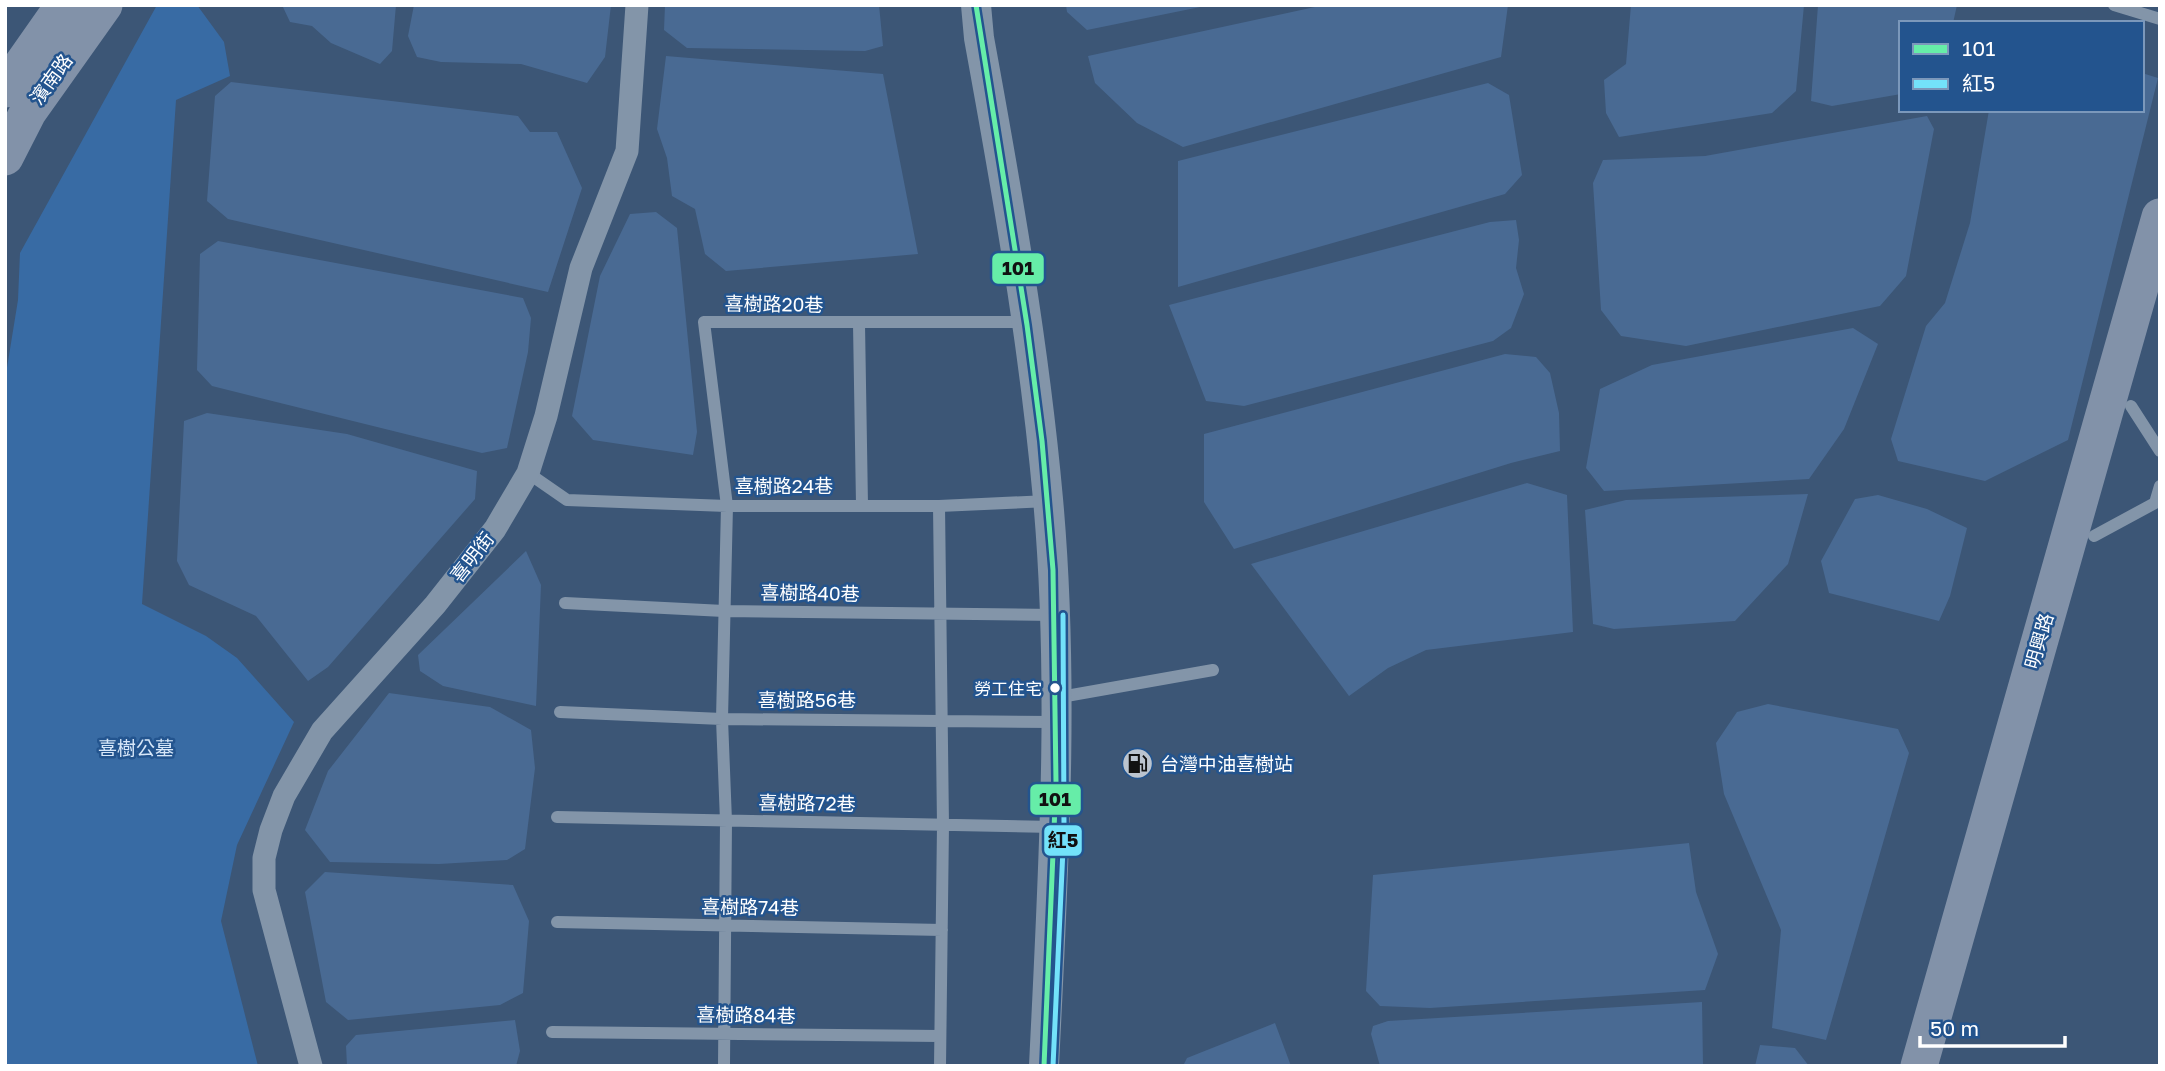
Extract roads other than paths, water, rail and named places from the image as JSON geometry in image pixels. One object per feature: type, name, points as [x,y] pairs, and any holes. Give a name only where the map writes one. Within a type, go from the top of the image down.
[{"type":"main road","name":"濱南路","points":[[5,89],[64,5]]},
{"type":"main road","name":"濱南路","points":[[5,157],[28,112],[104,5]]},
{"type":"main road","name":"明興路","points":[[1919,1066],[2160,217]]},
{"type":"main road","name":"明興路","points":[[1943,1066],[2160,303]]},
{"type":"street","name":"喜明街","points":[[311,1066],[264,890],[264,858],[271,830],[284,796],[322,731],[435,605],[495,529],[528,472],[545,416],[581,268],[627,150],[637,5]]},
{"type":"street","points":[[976,5],[979,38],[1028,322],[1048,500],[1054,615],[1055,827],[1044,1066]]},
{"type":"lane","points":[[2114,5],[2160,19]]},
{"type":"lane","name":"喜樹路20巷","points":[[727,506],[705,323],[1028,322]]},
{"type":"lane","points":[[859,324],[862,505]]},
{"type":"lane","points":[[2130,406],[2160,451]]},
{"type":"lane","name":"喜樹路24巷","points":[[528,472],[567,500],[727,506],[939,506],[1048,500]]},
{"type":"lane","points":[[2094,536],[2155,503],[2160,486]]},
{"type":"lane","points":[[724,1066],[726,821],[722,719],[727,506]]},
{"type":"lane","points":[[939,506],[943,825],[940,1066]]},
{"type":"lane","name":"喜樹路40巷","points":[[565,603],[724,611],[1054,615]]},
{"type":"lane","name":"喜樹路56巷","points":[[559,712],[722,719],[940,719],[1054,710],[1213,670]]},
{"type":"lane","name":"喜樹路72巷","points":[[557,817],[1055,827]]},
{"type":"lane","name":"喜樹路74巷","points":[[557,922],[942,930]]},
{"type":"lane","name":"喜樹路84巷","points":[[552,1032],[940,1036]]},
{"type":"place","name":"勞工住宅","points":[[1055,688]]},
{"type":"place","name":"台灣中油喜樹站","points":[[1137,764]]},
{"type":"park label","name":"喜樹公墓","points":[[136,748]]}]
